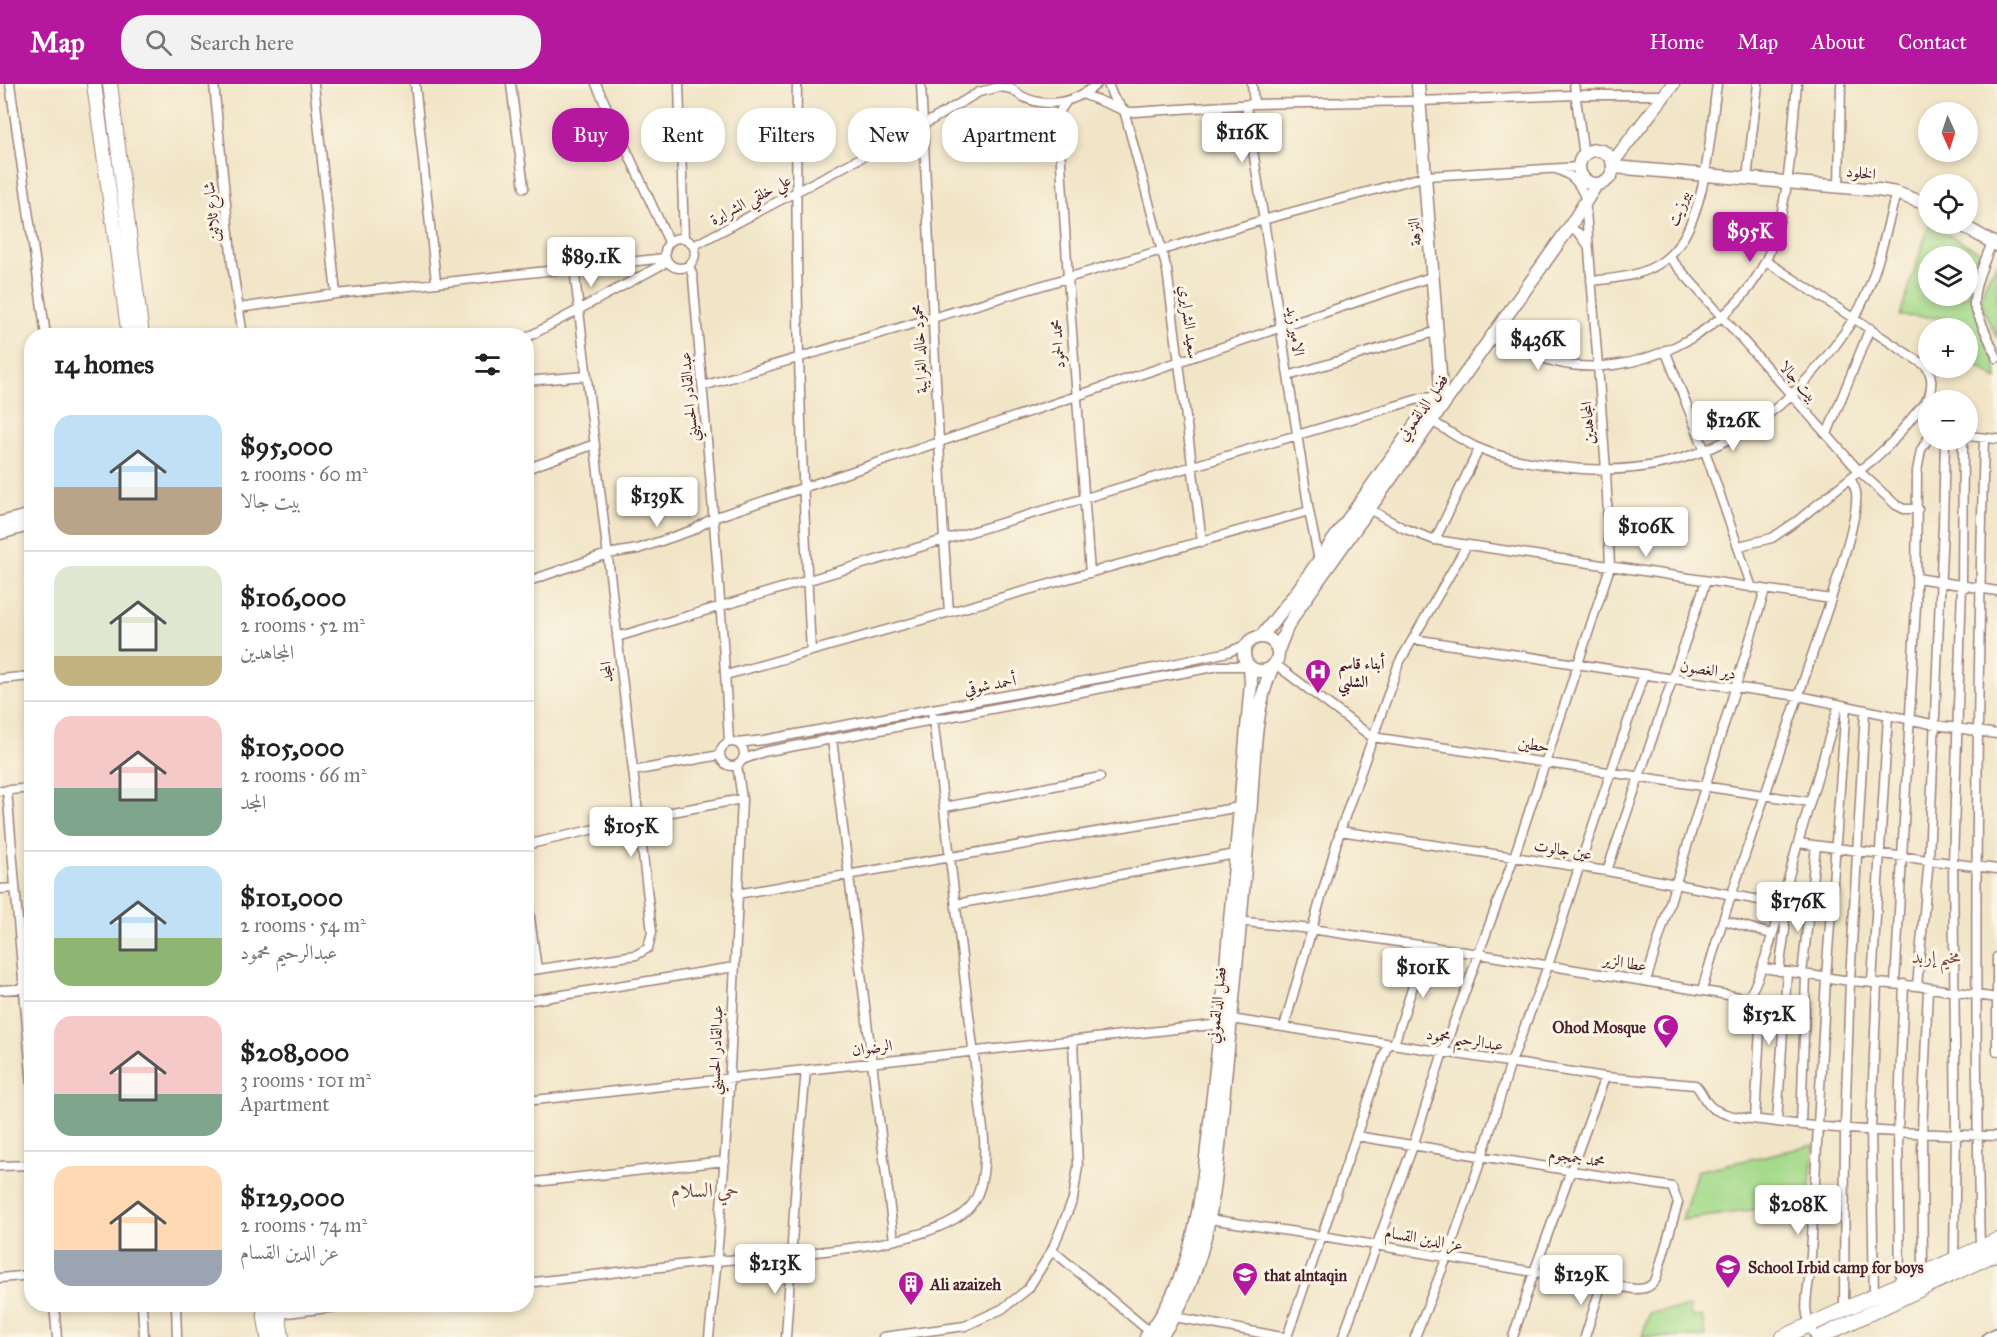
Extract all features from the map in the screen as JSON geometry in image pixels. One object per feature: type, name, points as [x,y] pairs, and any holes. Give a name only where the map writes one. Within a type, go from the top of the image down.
[{"type":"main road","points":[[94,84],[135,328]]},
{"type":"main road","points":[[110,84],[135,328]]},
{"type":"main road","name":"النزهة","points":[[1418,84],[1442,377]]},
{"type":"main road","points":[[1613,165],[1606,153],[1594,150],[1581,161],[1582,177],[1596,185],[1611,178],[1613,165],[1673,84]]},
{"type":"main road","name":"الخلود","points":[[1613,165],[1839,186],[1896,193],[1918,201]]},
{"type":"main road","name":"فضل الدلقموني","points":[[1278,650],[1287,627],[1300,606],[1586,205],[1596,185]]},
{"type":"main road","points":[[1978,234],[1995,243]]},
{"type":"main road","points":[[1442,377],[1451,385],[1462,380]]},
{"type":"main road","points":[[1261,637],[1271,640],[1278,650],[1273,666],[1259,671],[1249,667],[1244,658],[1246,645],[1261,637],[1282,612],[1436,397],[1441,388],[1442,377]]},
{"type":"main road","points":[[0,523],[24,517]]},
{"type":"main road","points":[[0,533],[24,526]]},
{"type":"main road","name":"فضل الدلقموني","points":[[1152,1335],[1175,1317],[1197,1263],[1209,1219],[1235,921],[1259,716],[1263,690],[1273,666]]},
{"type":"main road","name":"فضل الدلقموني","points":[[1235,921],[1236,854],[1251,683],[1249,667]]},
{"type":"main road","name":"فضل الدلقموني","points":[[1152,1335],[1177,1288],[1196,1226],[1226,1022]]},
{"type":"main road","points":[[1815,1333],[1844,1310],[1997,1239]]},
{"type":"main road","points":[[1783,1337],[1815,1333],[1996,1257]]},
{"type":"main road","points":[[264,1312],[268,1337]]},
{"type":"main road","points":[[278,1312],[282,1337]]},
{"type":"street","points":[[10,84],[45,328]]},
{"type":"street","name":"شارع ثلاثين","points":[[214,84],[231,254],[242,328]]},
{"type":"street","points":[[314,84],[336,294]]},
{"type":"street","points":[[415,84],[436,282]]},
{"type":"street","points":[[512,84],[524,188]]},
{"type":"street","points":[[597,84],[669,242]]},
{"type":"street","points":[[679,84],[684,238]]},
{"type":"street","points":[[797,84],[795,192],[799,358],[811,651]]},
{"type":"street","name":"محمود خالد الغرايبة","points":[[921,84],[922,108]]},
{"type":"street","points":[[1046,104],[1066,102],[1085,94],[1097,84]]},
{"type":"street","name":"سعيد الشرايري","points":[[1108,84],[1113,97],[1124,110],[1169,282],[1202,542]]},
{"type":"street","name":"الامير زيد","points":[[1252,84],[1250,105],[1263,220],[1319,561]]},
{"type":"street","points":[[703,386],[1263,220],[1426,176],[1556,169],[1581,161],[1574,84]]},
{"type":"street","name":"بيرزيت","points":[[1591,281],[1635,275],[1669,256],[1692,219],[1704,174],[1717,84]]},
{"type":"street","points":[[1747,178],[1758,84]]},
{"type":"street","points":[[1496,329],[1518,346],[1543,358],[1570,365],[1598,366],[1638,360],[1665,350],[1696,336],[1723,317],[1748,292],[1766,261],[1777,227],[1787,182],[1797,84]]},
{"type":"street","points":[[1839,186],[1841,84]]},
{"type":"street","points":[[1009,87],[1028,99],[1054,108]]},
{"type":"street","name":"علي خلقي الشرايرة","points":[[930,121],[982,88],[1009,87]]},
{"type":"street","points":[[1085,94],[1124,110],[1135,112],[1250,105],[1575,95],[1665,95]]},
{"type":"street","points":[[1062,108],[1066,102]]},
{"type":"street","name":"علي خلقي الشرايرة","points":[[693,246],[852,162]]},
{"type":"street","name":"محمود خالد الغرايبة","points":[[925,162],[944,540],[950,612]]},
{"type":"street","name":"محمد الحمود","points":[[1061,162],[1090,573]]},
{"type":"street","points":[[1556,169],[1570,174],[1578,181],[1586,205]]},
{"type":"street","points":[[1432,422],[1479,449],[1574,469],[1606,470],[1666,464],[1705,451],[1748,429],[1791,395],[1824,359],[1854,318],[1866,293],[1896,193]]},
{"type":"street","name":"المجاهدين","points":[[1586,205],[1606,470],[1610,567]]},
{"type":"street","points":[[1569,228],[1580,233],[1588,245]]},
{"type":"street","points":[[684,238],[693,246],[694,258],[689,265],[680,268],[671,266],[666,260],[665,249],[669,242],[684,238]]},
{"type":"street","points":[[1995,243],[1977,283],[1973,299],[1997,358]]},
{"type":"street","name":"بيت جالا","points":[[1669,256],[1859,471],[1896,505],[1904,509],[1918,509]]},
{"type":"street","points":[[239,308],[436,282],[666,260]]},
{"type":"street","points":[[534,334],[666,260]]},
{"type":"street","points":[[1766,261],[1926,366],[1932,379],[1931,390]]},
{"type":"street","name":"عبدالقادر الحسيني","points":[[689,265],[693,277],[733,743]]},
{"type":"street","name":"المجد","points":[[534,969],[644,952],[650,945],[652,920],[574,268]]},
{"type":"street","points":[[534,579],[607,554],[638,549],[693,530],[713,518],[1434,276]]},
{"type":"street","points":[[1827,434],[1870,328]]},
{"type":"street","points":[[1288,376],[1438,332]]},
{"type":"street","points":[[1665,350],[1740,546],[1752,588]]},
{"type":"street","points":[[534,380],[586,376]]},
{"type":"street","points":[[617,637],[1084,497],[1422,398],[1436,397]]},
{"type":"street","points":[[1740,546],[1778,534],[1797,521],[1892,442],[1918,413]]},
{"type":"street","points":[[1978,437],[1997,439]]},
{"type":"street","points":[[1980,1248],[1975,995],[1977,732],[1984,438]]},
{"type":"street","points":[[534,466],[595,444]]},
{"type":"street","points":[[1435,540],[1479,449]]},
{"type":"street","points":[[1900,1284],[1898,1131],[1902,858],[1917,578],[1919,460],[1922,450]]},
{"type":"street","points":[[1917,986],[1929,860],[1936,726],[1945,450]]},
{"type":"street","points":[[1954,1258],[1956,1134],[1953,863],[1962,585],[1963,450]]},
{"type":"street","points":[[1702,990],[1723,920],[1831,599],[1856,503],[1855,486],[1850,479]]},
{"type":"street","points":[[1369,509],[1403,528],[1435,540],[1831,599]]},
{"type":"street","points":[[726,675],[1309,511]]},
{"type":"street","points":[[1284,1027],[1340,831],[1399,663],[1467,545]]},
{"type":"street","points":[[1343,1337],[1413,1146],[1443,1052],[1514,857],[1610,567]]},
{"type":"street","points":[[1917,578],[1997,591]]},
{"type":"street","points":[[1607,871],[1706,580]]},
{"type":"street","points":[[1646,981],[1765,590]]},
{"type":"street","name":"دير الغصون","points":[[1413,639],[1644,675],[1799,696],[1936,726],[1997,734]]},
{"type":"street","name":"أحمد شوقي","points":[[733,743],[764,740],[1155,668],[1228,652],[1246,645]]},
{"type":"street","name":"أحمد شوقي","points":[[739,763],[759,753],[1219,666],[1249,667]]},
{"type":"street","name":"حطين","points":[[1273,666],[1372,737],[1810,802]]},
{"type":"street","points":[[1415,1337],[1447,1257],[1482,1157],[1511,1062],[1548,966],[1644,675]]},
{"type":"street","points":[[0,680],[24,677]]},
{"type":"street","points":[[1842,705],[1810,802],[1763,968],[1826,978],[1917,986],[1997,998]]},
{"type":"street","points":[[1815,1333],[1806,1308],[1810,1273],[1842,705]]},
{"type":"street","points":[[534,1282],[862,1246],[925,1233],[970,1207],[979,1190],[985,1151],[932,710]]},
{"type":"street","points":[[1844,1310],[1845,1128],[1850,981],[1859,852],[1865,711]]},
{"type":"street","points":[[1874,1296],[1871,1130],[1874,983],[1888,716]]},
{"type":"street","points":[[832,739],[894,1240]]},
{"type":"street","points":[[733,743],[742,749],[739,763],[726,764],[720,755],[721,748],[733,743]]},
{"type":"street","points":[[633,771],[720,755]]},
{"type":"street","name":"عبدالقادر الحسيني","points":[[708,1337],[717,1261],[729,1079],[742,799],[739,763]]},
{"type":"street","points":[[945,807],[1100,777]]},
{"type":"street","points":[[24,789],[3,791],[24,957]]},
{"type":"street","points":[[534,843],[639,819],[742,799]]},
{"type":"street","points":[[737,894],[1240,807]]},
{"type":"street","name":"عين جالوت","points":[[1340,831],[1781,900]]},
{"type":"street","points":[[1798,843],[1997,869]]},
{"type":"street","points":[[1800,1125],[1804,975],[1816,846]]},
{"type":"street","points":[[956,904],[1236,854]]},
{"type":"street","points":[[0,889],[15,888]]},
{"type":"street","points":[[1777,1122],[1785,929],[1781,900]]},
{"type":"street","points":[[1723,920],[1771,934]]},
{"type":"street","name":"عطا الزير","points":[[1235,921],[1311,929],[1426,946],[1748,998],[1763,968]]},
{"type":"street","points":[[1287,1337],[1356,1136],[1426,946]]},
{"type":"street","points":[[534,947],[537,969]]},
{"type":"street","points":[[1997,957],[1997,1051]]},
{"type":"street","points":[[534,999],[734,967]]},
{"type":"street","points":[[0,990],[24,988]]},
{"type":"street","points":[[1923,1273],[1922,1133],[1928,988]]},
{"type":"street","name":"الرضوان","points":[[534,1100],[1226,1022]]},
{"type":"street","name":"عبدالرحيم محمود","points":[[1226,1022],[1284,1027],[1605,1077],[1695,1085],[1712,1109],[1731,1116],[1755,1119]]},
{"type":"street","points":[[1760,1029],[1755,1119],[1818,1127],[1997,1136]]},
{"type":"street","points":[[883,1337],[965,1326],[1002,1309],[1028,1289],[1052,1250],[1073,1199],[1077,1166],[1073,1041]]},
{"type":"street","points":[[786,1337],[790,1254],[806,1070]]},
{"type":"street","points":[[1513,1337],[1534,1272],[1605,1077]]},
{"type":"street","name":"محمد جمجوم","points":[[1356,1136],[1672,1187],[1678,1203],[1656,1279],[1652,1286],[1634,1288]]},
{"type":"street","points":[[534,1182],[724,1161]]},
{"type":"street","points":[[0,1166],[24,1165]]},
{"type":"street","name":"عز الدين القسام","points":[[1209,1219],[1634,1288]]},
{"type":"street","points":[[1052,1250],[1152,1335]]},
{"type":"street","points":[[0,1278],[24,1276]]},
{"type":"street","points":[[1585,1337],[1602,1283]]},
{"type":"street","points":[[55,1312],[57,1337]]},
{"type":"street","points":[[142,1312],[144,1337]]},
{"type":"street","points":[[176,1312],[177,1337]]},
{"type":"street","points":[[1175,1317],[1282,1337]]},
{"type":"street","points":[[1987,1337],[1997,1332]]},
{"type":"green space","points":[[1926,234],[1946,234],[1970,246],[1922,246]]},
{"type":"green space","points":[[1978,250],[1985,254],[1978,280]]},
{"type":"green space","points":[[1918,260],[1918,306],[1977,306],[1982,331],[1997,371],[1997,380],[1978,367],[1978,318],[1900,316]]},
{"type":"green space","points":[[1997,264],[1997,338],[1983,308],[1982,293],[1984,285]]},
{"type":"green space","points":[[1814,1145],[1808,1202],[1682,1220],[1697,1171]]},
{"type":"green space","points":[[1690,1307],[1691,1317],[1702,1316],[1706,1337],[1642,1337],[1649,1313]]},
{"type":"place","name":"أبناء قاسم الشلبي","points":[[1318,695]]},
{"type":"place","name":"Ohod Mosque","points":[[1666,1050]]},
{"type":"place","name":"School Irbid camp for boys","points":[[1728,1290]]},
{"type":"place","name":"that alntaqin","points":[[1245,1298]]},
{"type":"place","name":"Ali azaizeh","points":[[911,1307]]},
{"type":"district","name":"مخيم إربد","points":[[1936,957]]},
{"type":"district","name":"حي السلام","points":[[705,1190]]}]
